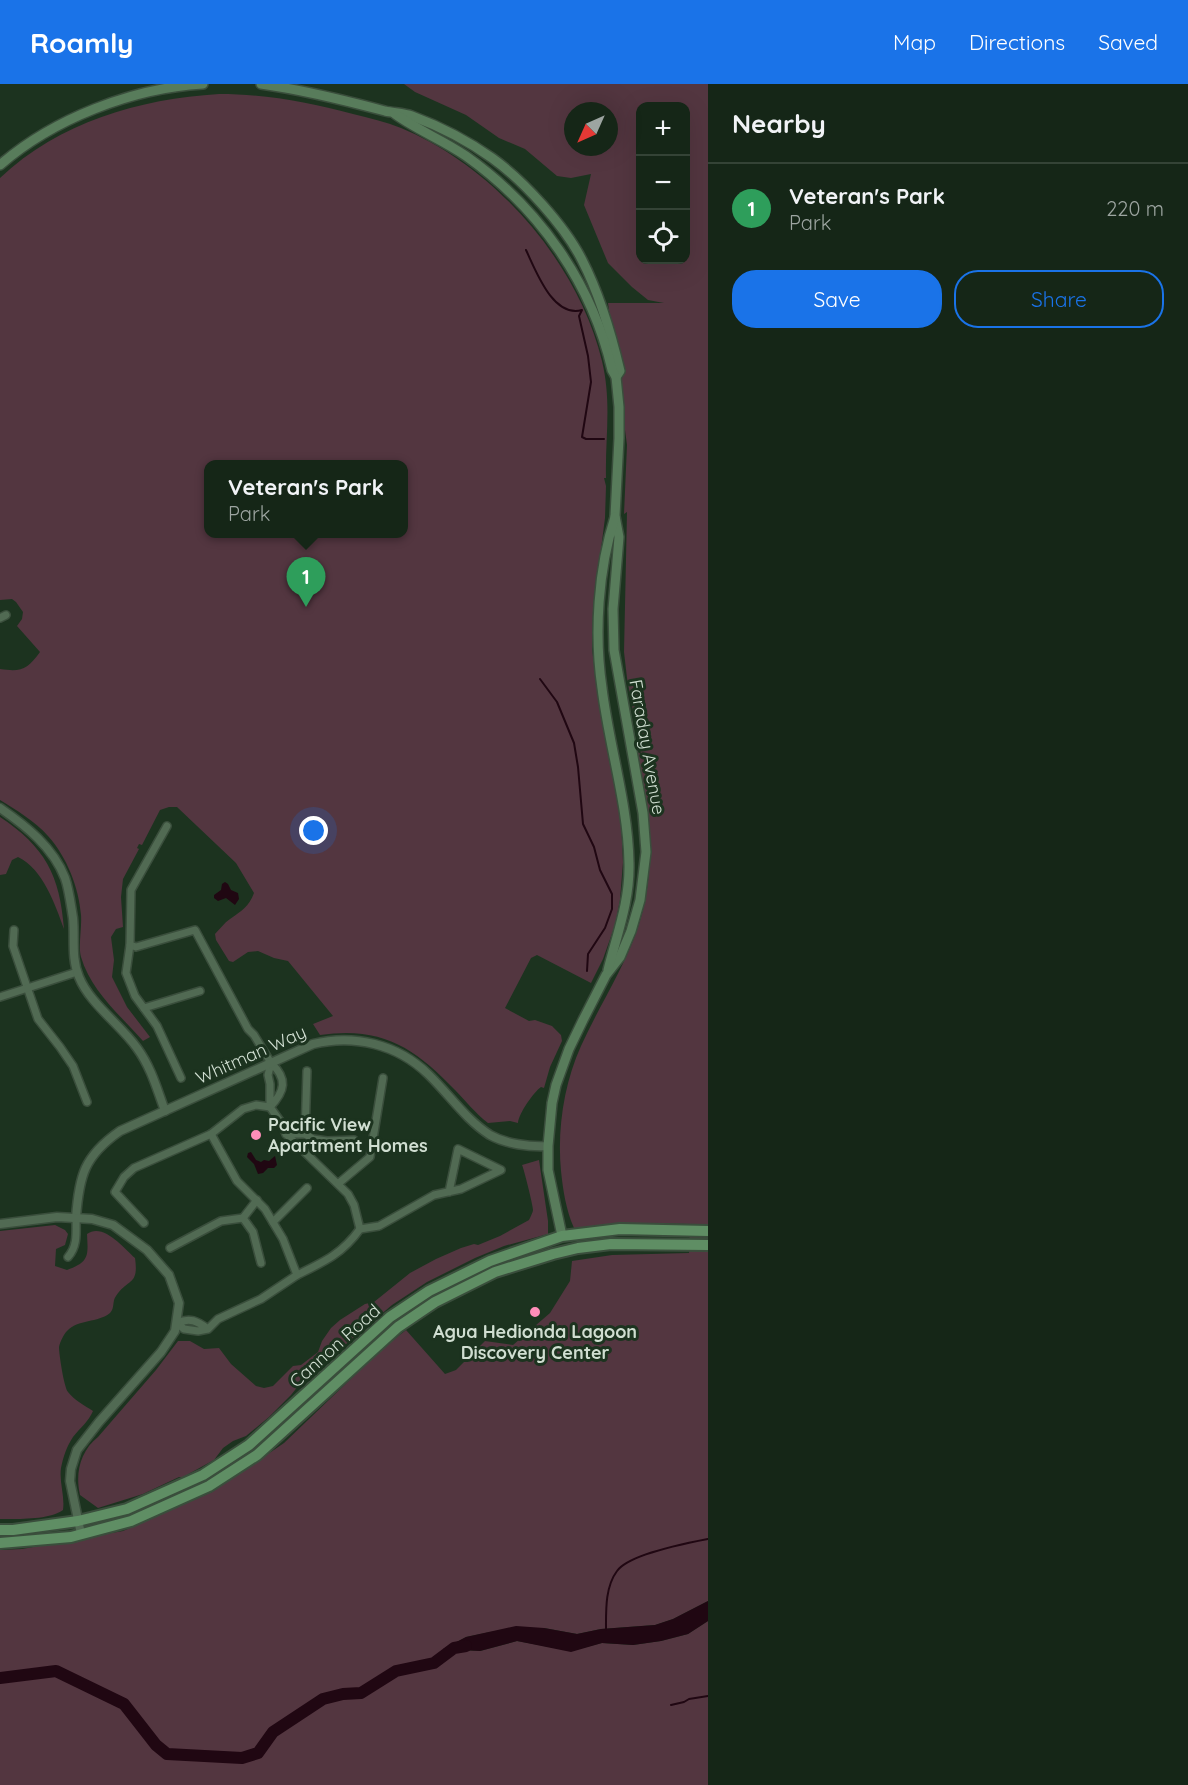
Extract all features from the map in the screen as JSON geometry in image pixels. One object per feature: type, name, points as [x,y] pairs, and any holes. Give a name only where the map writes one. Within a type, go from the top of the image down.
[{"type":"main road","points":[[0,165],[33,139],[98,107],[136,95],[202,84]]},
{"type":"main road","name":"Faraday Avenue","points":[[261,84],[328,96],[395,114],[409,114],[444,130],[492,158],[556,221],[581,258],[614,345],[620,371],[616,377]]},
{"type":"main road","name":"Faraday Avenue","points":[[395,114],[405,122],[443,141],[487,172],[533,217],[578,278],[601,328],[616,377],[619,438],[615,516],[619,537],[613,609],[614,650],[643,813],[646,852],[640,900],[631,931],[620,957],[606,975]]},
{"type":"main road","name":"Faraday Avenue","points":[[566,1251],[548,1170],[552,1103],[561,1069],[606,975],[626,909],[629,865],[626,821],[598,657],[602,580],[608,537],[615,516]]},
{"type":"main road","name":"Cannon Road","points":[[0,1530],[78,1521],[127,1509],[202,1475],[249,1445],[390,1317],[429,1291],[490,1261],[561,1233],[620,1229],[708,1231]]},
{"type":"main road","name":"Cannon Road","points":[[0,1543],[35,1541],[81,1534],[131,1521],[209,1486],[257,1455],[398,1327],[426,1308],[495,1272],[566,1251],[621,1243],[708,1245]]},
{"type":"street","points":[[0,808],[33,832],[52,855],[65,878],[73,919],[73,957],[77,972],[85,990],[137,1047],[149,1067],[165,1111]]},
{"type":"street","points":[[167,826],[131,890],[130,945],[126,973],[135,996],[157,1026],[182,1078]]},
{"type":"street","points":[[14,930],[14,946],[38,1019],[73,1066],[87,1102]]},
{"type":"street","points":[[130,945],[136,947],[195,930],[249,1029],[271,1063],[279,1070],[282,1086],[280,1096],[270,1107]]},
{"type":"street","points":[[0,997],[77,972]]},
{"type":"street","points":[[144,1008],[200,991]]},
{"type":"street","name":"Whitman Way","points":[[68,1257],[76,1238],[81,1180],[86,1164],[104,1142],[120,1131],[313,1044],[348,1040],[380,1046],[403,1054],[428,1073],[464,1114],[492,1136],[536,1147],[548,1146]]},
{"type":"street","points":[[271,1063],[268,1075],[270,1107],[286,1134],[348,1194],[354,1205],[360,1229]]},
{"type":"street","points":[[305,1134],[307,1071]]},
{"type":"street","points":[[339,1183],[370,1157],[383,1078]]},
{"type":"street","points":[[144,1223],[115,1192],[123,1177],[134,1168],[211,1134],[243,1109],[256,1105],[270,1107]]},
{"type":"street","points":[[211,1134],[237,1181],[265,1209],[273,1222],[283,1239],[297,1275]]},
{"type":"street","points":[[286,1134],[305,1134],[313,1139],[327,1142],[354,1140]]},
{"type":"street","points":[[177,1323],[185,1319],[197,1321],[208,1329],[218,1319],[261,1299],[297,1275],[331,1258],[343,1250],[360,1229],[379,1226],[434,1195],[450,1192],[461,1189],[501,1170],[458,1149],[450,1192]]},
{"type":"street","points":[[273,1222],[308,1188]]},
{"type":"street","points":[[170,1248],[221,1221],[243,1218],[256,1200]]},
{"type":"street","points":[[0,1224],[57,1217],[92,1219],[113,1225],[147,1250],[169,1275],[179,1303],[176,1331],[161,1352],[77,1450],[70,1480],[81,1534]]},
{"type":"street","points":[[243,1218],[253,1232],[261,1263]]},
{"type":"shaded area","points":[[404,84],[708,84],[708,1601],[673,1619],[655,1625],[601,1629],[577,1634],[544,1628],[490,1632],[466,1637],[444,1649],[480,1651],[517,1641],[571,1651],[602,1643],[633,1645],[688,1634],[708,1621],[708,1785],[0,1785],[0,1550],[22,1549],[123,1531],[212,1492],[284,1443],[383,1348],[406,1330],[445,1374],[456,1370],[485,1341],[513,1345],[550,1313],[570,1281],[572,1261],[612,1255],[689,1253],[690,1224],[647,1223],[574,1228],[565,1200],[560,1155],[563,1107],[570,1076],[581,1046],[632,943],[644,905],[648,883],[649,840],[645,796],[637,752],[641,754],[624,652],[627,512],[624,514],[627,445],[608,303],[664,303],[648,300],[608,263],[584,205],[591,174],[571,178],[557,176],[525,149],[499,138],[466,115],[415,92]]},
{"type":"shaded area","points":[[236,94],[303,102],[389,124],[436,145],[469,167],[500,193],[528,222],[553,254],[574,288],[590,324],[602,361],[607,391],[605,518],[593,611],[592,649],[621,821],[623,862],[620,900],[615,925],[603,959],[591,983],[537,955],[531,958],[505,1008],[529,1021],[535,1020],[552,1026],[561,1035],[562,1041],[550,1067],[544,1088],[541,1087],[530,1098],[518,1123],[510,1121],[488,1123],[425,1062],[395,1043],[361,1034],[320,1035],[313,1024],[333,1016],[288,961],[258,951],[248,952],[233,962],[229,961],[216,940],[215,934],[247,905],[254,893],[236,863],[177,807],[160,810],[142,845],[139,844],[137,848],[139,849],[123,879],[121,897],[123,927],[116,929],[111,937],[114,960],[112,977],[127,1007],[150,1037],[143,1041],[99,992],[86,969],[80,953],[81,915],[78,894],[61,853],[37,825],[0,800],[0,669],[23,668],[31,663],[40,652],[17,626],[22,619],[23,612],[16,602],[12,599],[0,600],[0,178],[48,142],[74,128],[130,108],[159,101]]},
{"type":"shaded area","points":[[0,817],[16,828],[39,851],[47,864],[59,893],[64,929],[47,888],[27,863],[18,857],[12,860],[6,874],[0,875]]},
{"type":"shaded area","points":[[225,882],[231,890],[238,893],[239,899],[235,905],[226,898],[218,901],[214,898]]},
{"type":"shaded area","points":[[251,1152],[256,1160],[261,1162],[269,1161],[275,1156],[277,1165],[258,1174],[254,1164],[247,1157]]},
{"type":"shaded area","points":[[539,1160],[548,1234],[504,1246],[475,1258],[427,1282],[392,1305],[299,1385],[269,1417],[246,1436],[223,1448],[214,1460],[183,1477],[143,1494],[98,1508],[80,1495],[78,1479],[80,1463],[87,1449],[156,1370],[178,1341],[190,1341],[204,1349],[219,1348],[231,1364],[256,1386],[264,1388],[273,1386],[293,1366],[301,1365],[318,1352],[322,1341],[340,1320],[365,1304],[374,1302],[410,1273],[461,1248],[478,1245],[500,1236],[529,1220],[533,1210],[522,1165]]},
{"type":"shaded area","points":[[55,1225],[68,1234],[65,1245],[56,1249],[55,1266],[67,1270],[84,1261],[87,1253],[87,1234],[100,1231],[113,1238],[135,1258],[135,1273],[132,1281],[116,1296],[110,1313],[72,1327],[65,1334],[60,1345],[62,1370],[68,1392],[93,1411],[73,1437],[64,1456],[61,1468],[63,1510],[50,1516],[0,1519],[0,1231]]},
{"type":"shaded area","points":[[708,1601],[708,1621],[688,1634],[661,1641],[633,1645],[602,1643],[571,1652],[517,1641],[480,1651],[443,1649],[466,1637],[516,1626],[577,1634],[601,1629],[655,1625],[673,1619]]},
{"type":"waterway","points":[[526,250],[540,280],[554,300],[562,307],[572,311],[582,310],[579,316],[591,382],[582,437],[604,439]]},
{"type":"waterway","points":[[540,679],[557,702],[574,743],[583,824],[594,847],[600,870],[612,894],[612,909],[605,928],[588,954],[587,971]]},
{"type":"waterway","points":[[606,1630],[610,1584],[623,1565],[659,1550],[708,1539]]},
{"type":"waterway","points":[[0,1678],[56,1671],[124,1704],[156,1745],[167,1754],[242,1758],[258,1753],[273,1732],[323,1699],[343,1694],[361,1693],[396,1671],[434,1663],[454,1648],[466,1646]]},
{"type":"waterway","points":[[671,1705],[708,1696]]},
{"type":"place","name":"Veteran's Park","points":[[306,607]]},
{"type":"place","name":"Pacific View Apartment Homes","points":[[256,1135]]},
{"type":"place","name":"Agua Hedionda Lagoon Discovery Center","points":[[535,1312]]}]
